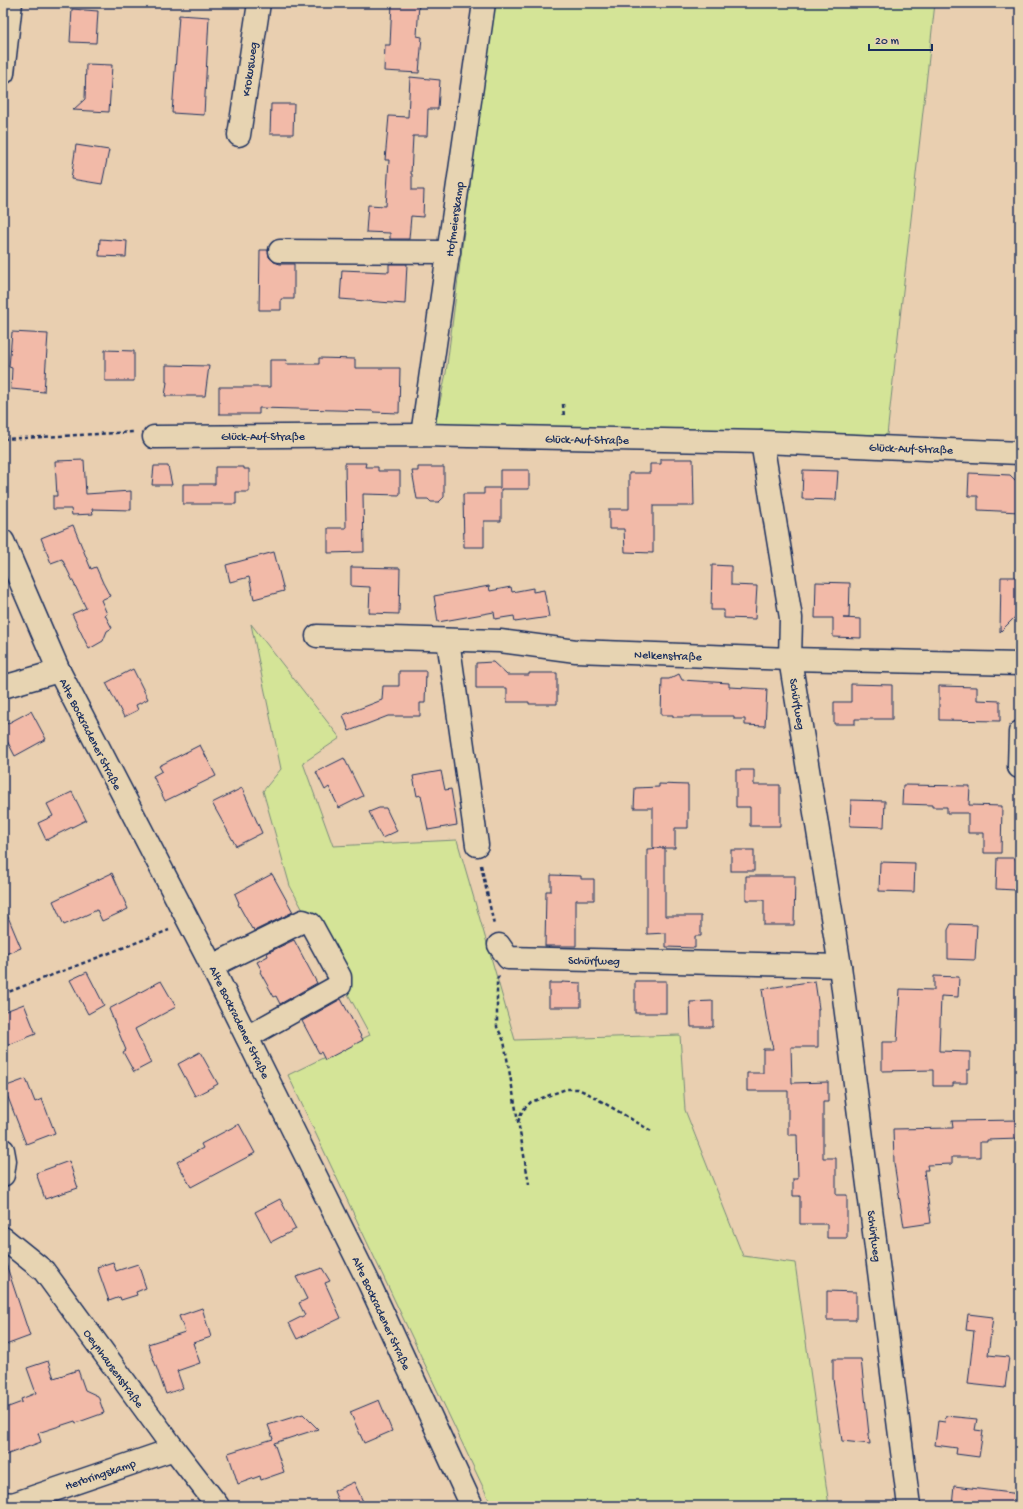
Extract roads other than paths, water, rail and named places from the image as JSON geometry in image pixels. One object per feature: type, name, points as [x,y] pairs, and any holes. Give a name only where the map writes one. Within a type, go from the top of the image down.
[{"type":"street","points":[[3,73],[11,3]]},
{"type":"street","name":"Krokusweg","points":[[239,135],[259,3]]},
{"type":"street","name":"Hofmeierskamp","points":[[422,436],[484,3]]},
{"type":"street","points":[[280,251],[449,252]]},
{"type":"street","name":"Glück-Auf-Straße","points":[[154,437],[422,436],[762,442],[1020,453]]},
{"type":"street","name":"Schürfweg","points":[[762,442],[791,618],[790,659],[840,966],[910,1506]]},
{"type":"street","name":"Alte Bockradener Straße","points":[[3,541],[59,671],[212,966],[369,1283],[472,1506]]},
{"type":"street","name":"Nelkenstraße","points":[[318,636],[500,641],[576,651],[790,659],[1020,664]]},
{"type":"street","points":[[448,640],[476,845]]},
{"type":"street","points":[[3,687],[59,671]]},
{"type":"street","points":[[1019,767],[1020,732]]},
{"type":"street","points":[[212,966],[303,921],[311,924],[340,977],[340,985],[247,1037]]},
{"type":"street","name":"Schürfweg","points":[[503,952],[840,966]]},
{"type":"street","points":[[3,1150],[5,1161],[3,1175]]},
{"type":"street","name":"Oeynhausenstraße","points":[[3,1238],[44,1271],[174,1449],[218,1506]]},
{"type":"street","name":"Herbringskamp","points":[[3,1503],[14,1504],[174,1449]]}]
